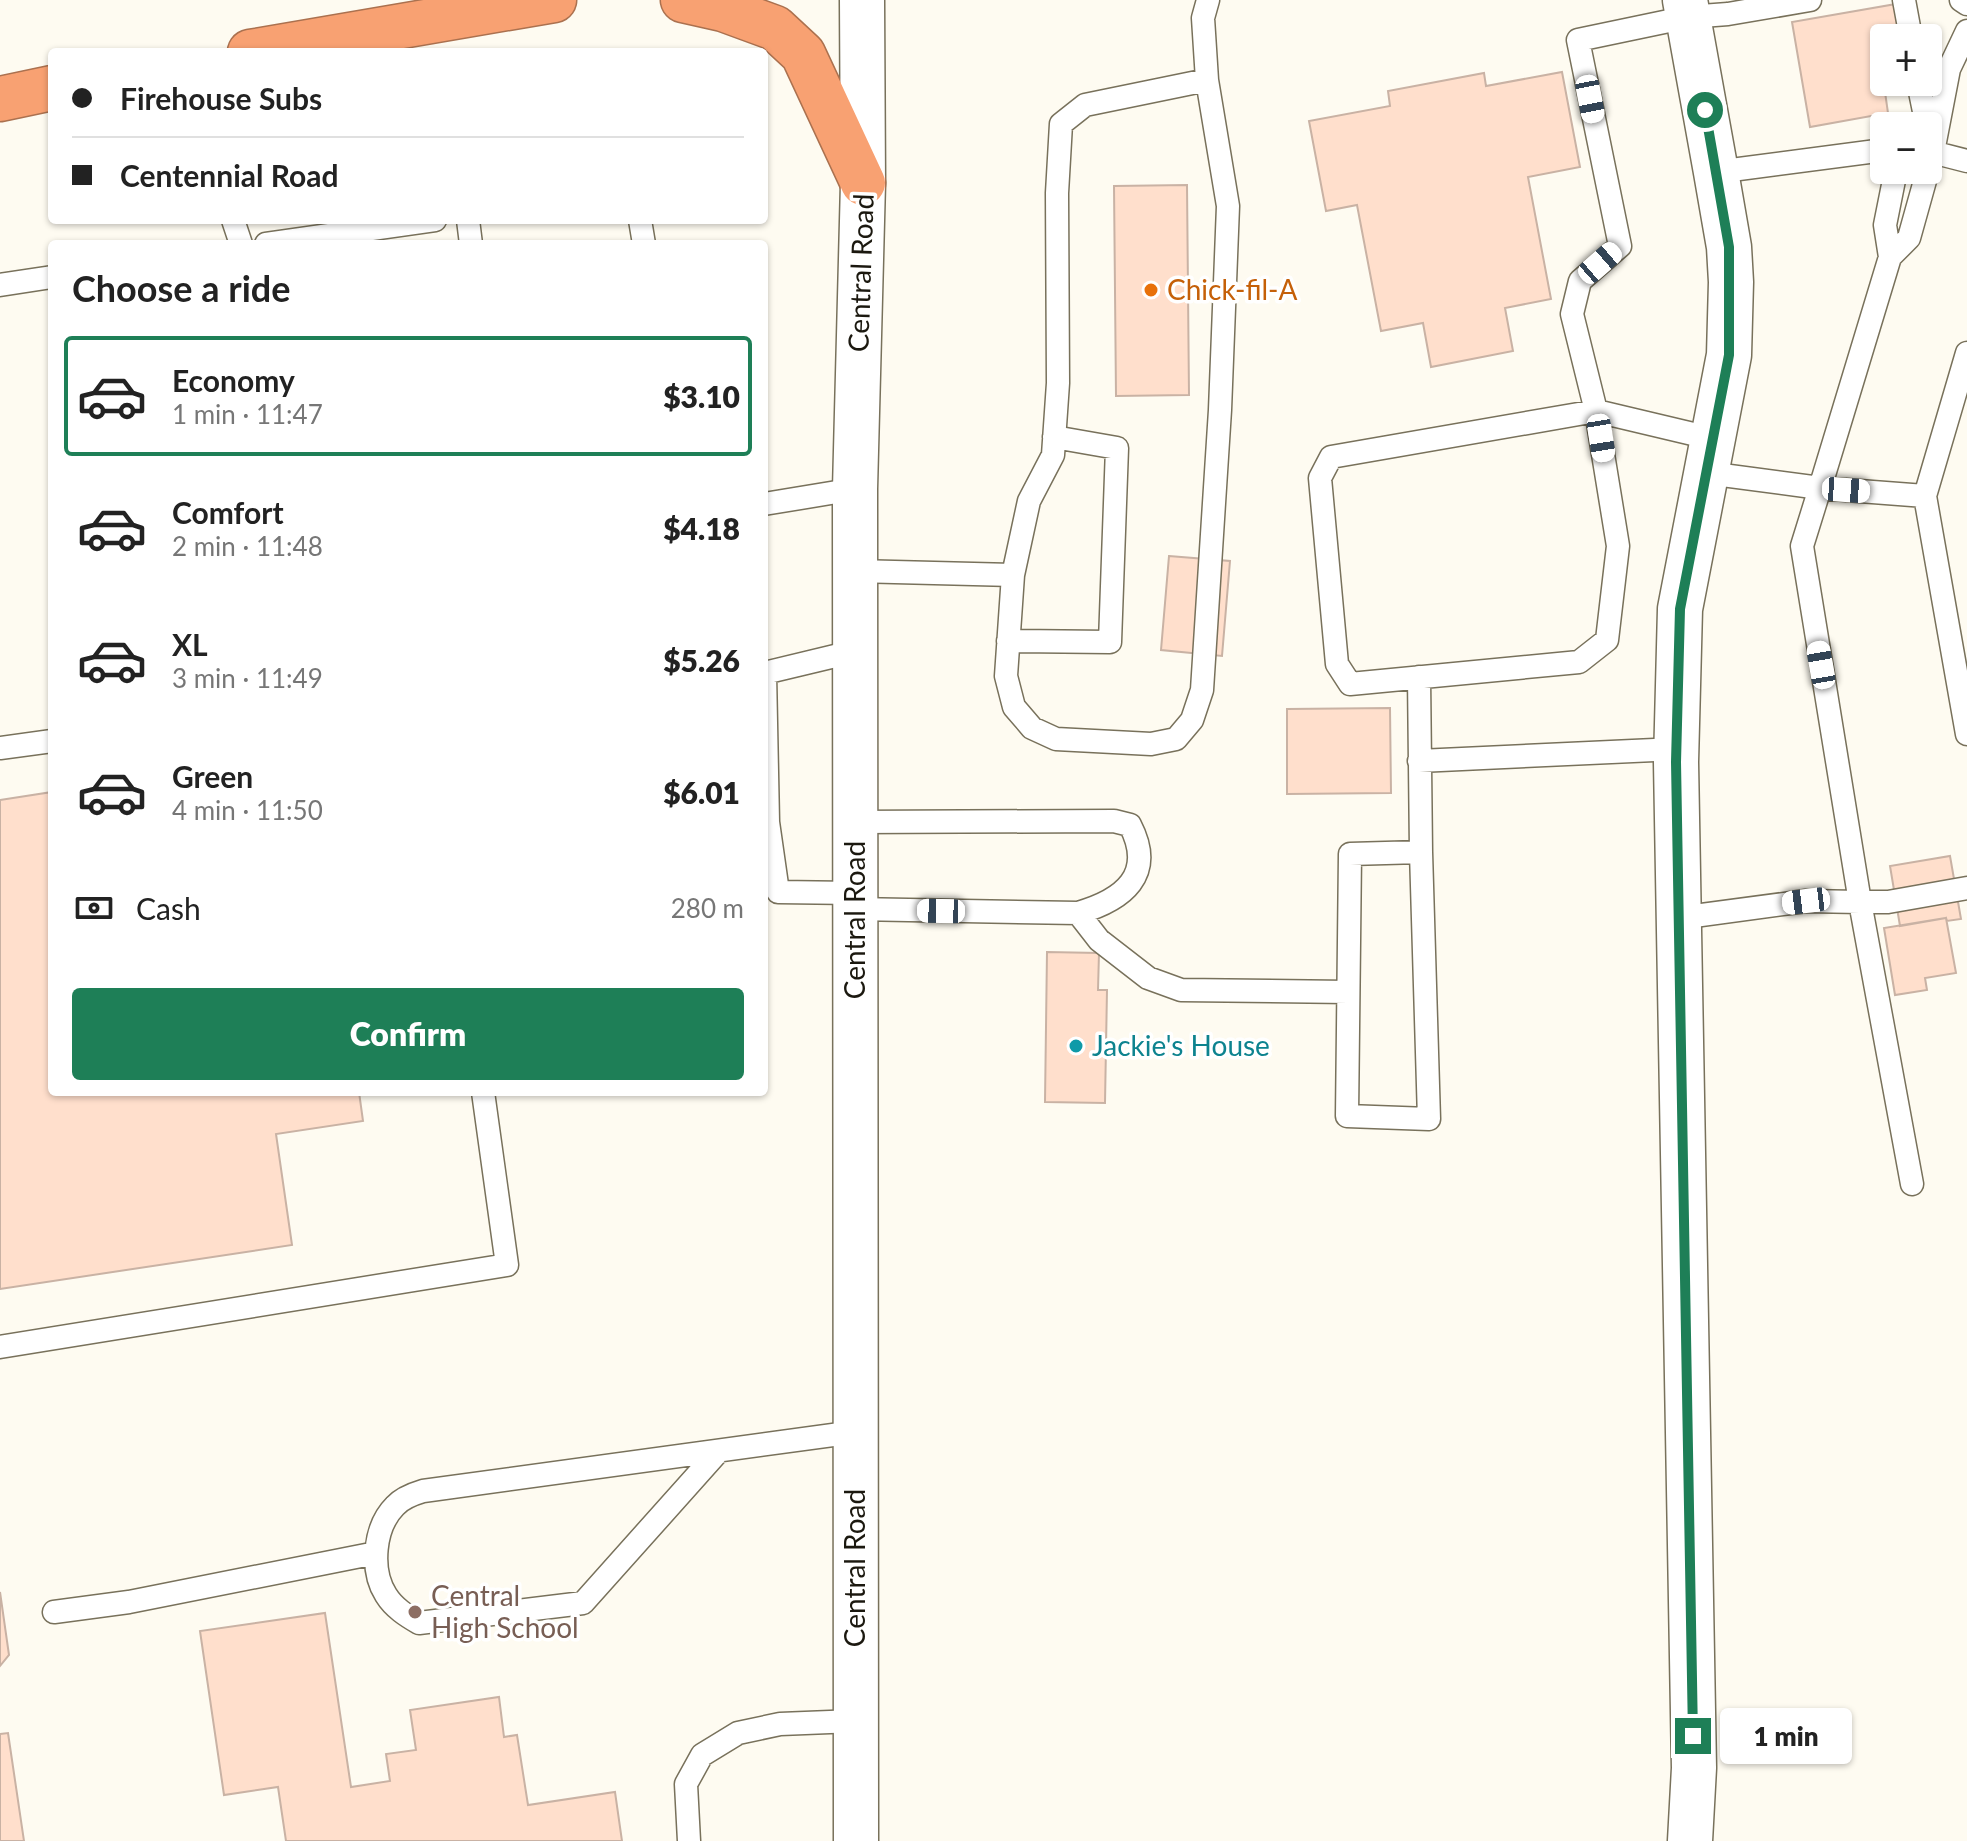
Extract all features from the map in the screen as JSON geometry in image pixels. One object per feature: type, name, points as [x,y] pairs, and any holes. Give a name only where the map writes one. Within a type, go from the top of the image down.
[{"type":"highway","points":[[288,48],[336,43],[554,0]]},
{"type":"highway","points":[[683,0],[723,9],[775,28],[803,54],[863,183]]},
{"type":"highway","points":[[0,99],[48,89]]},
{"type":"street","name":"Central Road","points":[[856,1841],[855,489],[863,183],[862,0]]},
{"type":"street","points":[[1686,8],[1729,247],[1731,282],[1729,355],[1680,609],[1676,749],[1694,1768],[1690,1841]]},
{"type":"lane","points":[[1810,0],[1728,14],[1686,8],[1578,40],[1620,246],[1580,281],[1572,314],[1596,411],[1618,546],[1607,640],[1579,662],[1350,684],[1337,664],[1320,478],[1331,457],[1596,411],[1710,456],[1820,488],[1925,496]]},
{"type":"lane","points":[[1904,0],[1908,24]]},
{"type":"lane","points":[[1961,0],[1967,4]]},
{"type":"lane","points":[[1201,6],[1207,80],[1228,206],[1220,410],[1202,690],[1192,720],[1176,739],[1151,744],[1056,739],[1032,728],[1014,707],[1006,676],[1013,575],[1029,501],[1053,455],[1058,383],[1057,193],[1061,124],[1085,105],[1207,80]]},
{"type":"lane","points":[[1940,112],[1949,69],[1967,31]]},
{"type":"lane","points":[[1716,172],[1870,152]]},
{"type":"lane","points":[[1942,155],[1967,161]]},
{"type":"lane","points":[[1893,184],[1885,225],[1890,257],[1802,546],[1860,902],[1912,1184]]},
{"type":"lane","points":[[1890,257],[1909,238],[1923,184]]},
{"type":"lane","points":[[323,240],[352,238],[417,224]]},
{"type":"lane","points":[[0,285],[48,278]]},
{"type":"lane","points":[[1967,353],[1925,496],[1967,734]]},
{"type":"lane","points":[[1008,641],[1110,642],[1117,448],[1054,437]]},
{"type":"lane","points":[[768,503],[855,489]]},
{"type":"lane","points":[[855,571],[1013,575]]},
{"type":"lane","points":[[768,672],[856,651]]},
{"type":"lane","points":[[1419,677],[1429,1119],[1347,1116],[1350,854],[1421,852]]},
{"type":"lane","points":[[0,748],[48,742]]},
{"type":"lane","points":[[1419,761],[1676,749]]},
{"type":"lane","points":[[768,822],[778,892],[854,901],[1078,913],[1107,905],[1127,889],[1139,865],[1138,840],[1130,825],[1114,821],[855,822]]},
{"type":"lane","points":[[1679,918],[1806,901],[1888,902],[1967,888]]},
{"type":"lane","points":[[1078,913],[1099,940],[1148,978],[1181,990],[1348,992]]},
{"type":"lane","points":[[0,1347],[507,1265],[484,1096]]},
{"type":"lane","points":[[717,1453],[583,1603],[419,1623],[403,1614],[386,1595],[378,1575],[376,1553],[382,1526],[394,1506],[423,1491],[855,1432]]},
{"type":"lane","points":[[54,1612],[129,1602],[376,1553]]},
{"type":"lane","points":[[689,1841],[686,1784],[702,1755],[738,1733],[780,1724],[855,1721]]},
{"type":"building","points":[[1896,4],[1900,24],[1870,24],[1870,96],[1886,96],[1888,112],[1870,112],[1870,116],[1810,127],[1792,22]]},
{"type":"building","points":[[1562,72],[1580,167],[1528,177],[1551,299],[1505,308],[1513,351],[1431,367],[1423,323],[1381,331],[1357,205],[1326,211],[1309,121],[1390,106],[1388,91],[1484,73],[1486,86]]},
{"type":"building","name":"Chick-fil-A","points":[[1187,185],[1189,395],[1116,396],[1114,186]]},
{"type":"building","points":[[1169,556],[1230,561],[1222,656],[1161,650]]},
{"type":"building","points":[[1390,708],[1391,793],[1287,794],[1287,709]]},
{"type":"building","points":[[48,793],[48,1096],[360,1096],[363,1121],[276,1134],[292,1245],[0,1289],[0,800]]},
{"type":"building","points":[[1950,856],[1961,919],[1947,921],[1946,918],[1900,926],[1890,866]]},
{"type":"building","points":[[1946,918],[1956,973],[1925,978],[1927,990],[1895,995],[1884,928]]},
{"type":"building","name":"Jackie's House","points":[[1047,952],[1099,953],[1098,990],[1107,990],[1105,1103],[1045,1102]]},
{"type":"building","points":[[0,1592],[9,1655],[0,1666]]},
{"type":"building","points":[[325,1613],[351,1787],[390,1781],[386,1754],[416,1750],[410,1710],[499,1697],[504,1737],[517,1735],[528,1805],[615,1792],[622,1841],[286,1841],[278,1787],[224,1795],[200,1631]]},
{"type":"building","points":[[8,1733],[24,1841],[0,1841],[0,1734]]},
{"type":"place","name":"Chick-fil-A","points":[[1151,290]]},
{"type":"place","name":"Jackie's House","points":[[1076,1046]]},
{"type":"place","name":"Central High School","points":[[415,1612]]},
{"type":"route","points":[[1693,1736],[1676,762],[1680,609],[1729,355],[1731,282],[1729,247],[1705,110]]}]
